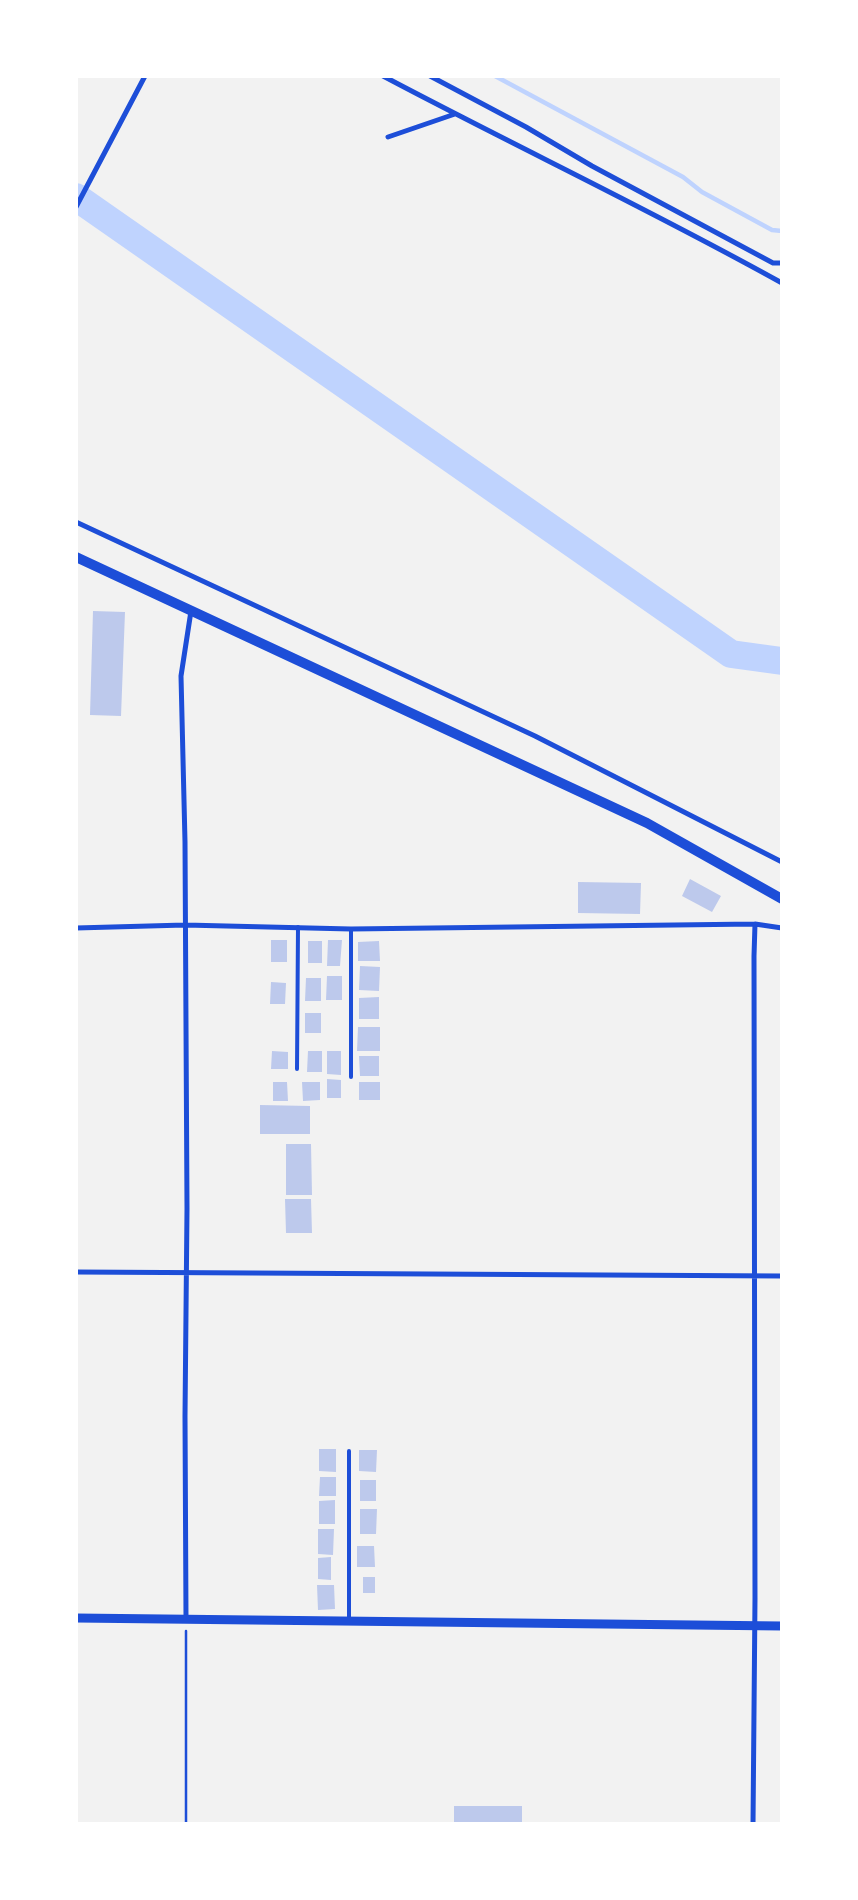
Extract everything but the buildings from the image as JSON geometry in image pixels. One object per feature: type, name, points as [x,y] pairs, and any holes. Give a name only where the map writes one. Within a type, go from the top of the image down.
[{"type":"main road","points":[[76,557],[647,823],[782,899]]},
{"type":"street","points":[[76,207],[145,76]]},
{"type":"street","points":[[383,76],[454,114],[696,235],[782,283]]},
{"type":"street","points":[[430,76],[773,263],[782,263]]},
{"type":"street","points":[[388,137],[454,114]]},
{"type":"street","points":[[76,522],[536,736],[782,862]]},
{"type":"street","points":[[186,1619],[185,842],[181,676],[191,611]]},
{"type":"street","points":[[76,928],[185,926],[351,929],[755,924],[782,928]]},
{"type":"street","points":[[753,1824],[755,1625],[755,924]]},
{"type":"street","points":[[76,1272],[187,1271],[782,1276]]},
{"type":"street","points":[[76,1618],[782,1626]]},
{"type":"lane","points":[[297,1069],[298,927]]},
{"type":"lane","points":[[351,929],[351,1077]]},
{"type":"lane","points":[[349,1451],[349,1620]]},
{"type":"path","points":[[186,1619],[186,1824]]},
{"type":"waterway","points":[[495,76],[683,177],[702,192],[772,230],[782,231]]},
{"type":"waterway","points":[[76,197],[731,654],[782,661]]}]
